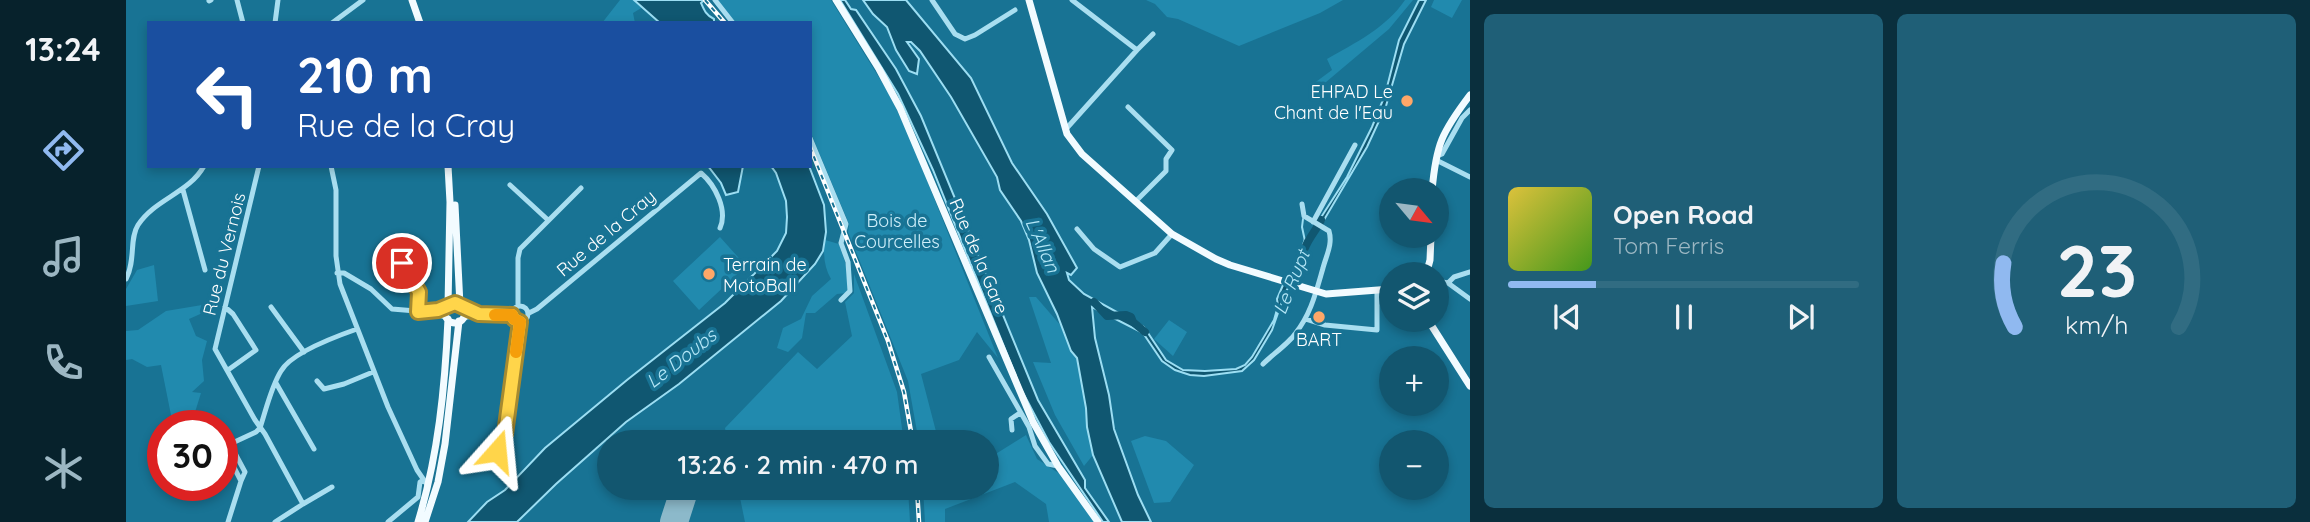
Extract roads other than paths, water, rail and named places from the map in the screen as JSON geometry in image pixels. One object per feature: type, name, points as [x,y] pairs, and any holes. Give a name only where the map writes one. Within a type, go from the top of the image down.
[{"type":"main road","points":[[412,0],[419,21]]},
{"type":"main road","name":"Rue de la Gare","points":[[835,0],[879,69],[900,108],[1031,425],[1098,522]]},
{"type":"main road","points":[[1029,0],[1066,129],[1082,154],[1172,234],[1216,259],[1318,292],[1341,295],[1377,290]]},
{"type":"main road","points":[[1434,178],[1438,146],[1450,121],[1470,95]]},
{"type":"main road","points":[[425,522],[438,482],[445,444],[461,319],[458,249],[449,168]]},
{"type":"main road","points":[[418,522],[437,443],[447,318],[449,168]]},
{"type":"main road","points":[[447,307],[453,303],[461,306]]},
{"type":"main road","points":[[447,318],[452,322],[461,319]]},
{"type":"main road","points":[[1436,332],[1470,386]]},
{"type":"street","points":[[237,0],[242,21]]},
{"type":"street","points":[[275,21],[278,0]]},
{"type":"street","points":[[335,21],[363,0]]},
{"type":"street","points":[[715,0],[731,21]]},
{"type":"street","points":[[933,0],[955,34],[965,39],[1015,10]]},
{"type":"street","points":[[1072,0],[1138,50]]},
{"type":"street","points":[[1066,129],[1153,34]]},
{"type":"street","points":[[1128,107],[1172,150],[1166,159],[1166,171],[1135,202]]},
{"type":"street","points":[[1470,110],[1462,118],[1442,154],[1436,158],[1470,177]]},
{"type":"street","points":[[1462,118],[1470,116]]},
{"type":"street","points":[[812,143],[846,225],[841,243],[848,262],[850,291],[841,300]]},
{"type":"street","points":[[1317,224],[1355,145]]},
{"type":"street","points":[[126,279],[133,257],[137,226],[157,206],[198,177],[203,168]]},
{"type":"street","name":"Rue du Vernois","points":[[228,370],[215,349],[259,168]]},
{"type":"street","points":[[331,168],[336,190],[337,273],[373,372],[415,464],[427,482]]},
{"type":"street","name":"Rue de la Cray","points":[[528,313],[537,309],[701,173],[712,184],[721,205],[723,215],[720,228]]},
{"type":"street","points":[[510,184],[548,220]]},
{"type":"street","points":[[518,305],[518,254],[581,188]]},
{"type":"street","points":[[183,190],[205,270]]},
{"type":"street","points":[[1263,364],[1294,336],[1306,318],[1318,292],[1331,241],[1329,231],[1303,215],[1302,204]]},
{"type":"street","points":[[1077,229],[1094,249],[1120,267],[1155,253],[1172,234]]},
{"type":"street","points":[[402,263],[419,292],[418,312]]},
{"type":"street","points":[[1449,282],[1454,277],[1470,272]]},
{"type":"street","points":[[337,273],[371,289],[392,309],[428,312],[447,307]]},
{"type":"street","points":[[1449,284],[1470,299]]},
{"type":"street","points":[[1306,318],[1325,325],[1377,330],[1377,290]]},
{"type":"street","points":[[518,305],[526,308],[528,313],[526,320],[520,322],[512,315],[512,310],[518,305]]},
{"type":"street","points":[[225,306],[256,350],[228,370],[303,504]]},
{"type":"street","points":[[461,306],[479,314]]},
{"type":"street","points":[[271,307],[304,352]]},
{"type":"street","points":[[428,312],[447,318]]},
{"type":"street","points":[[461,319],[479,314],[512,315]]},
{"type":"street","points":[[493,457],[505,434],[520,322]]},
{"type":"street","points":[[228,522],[244,471],[230,444],[260,428],[281,369],[304,352],[357,329]]},
{"type":"street","points":[[989,358],[1020,413],[1031,425]]},
{"type":"street","points":[[317,381],[324,389],[373,372]]},
{"type":"street","points":[[276,383],[314,449]]},
{"type":"street","points":[[1012,430],[1011,419],[1020,413]]},
{"type":"street","points":[[388,522],[418,497],[420,482],[435,484],[428,512]]},
{"type":"street","points":[[275,522],[332,487]]},
{"type":"water","points":[[634,0],[704,0],[702,6],[714,19],[714,21],[658,21]]},
{"type":"water","points":[[840,0],[845,0],[851,9],[856,10],[896,69],[921,116],[1038,400],[1085,480],[1085,488],[1109,522],[1103,522],[1049,442],[1021,389],[933,170],[898,94]]},
{"type":"water","name":"L'Allan","points":[[863,0],[906,0],[971,78],[1012,163],[1047,214],[1077,268],[1071,275],[1067,273],[1069,280],[1084,294],[1144,327],[1166,360],[1183,370],[1236,369],[1245,365],[1274,320],[1277,299],[1286,278],[1294,270],[1305,239],[1310,241],[1298,272],[1285,293],[1272,330],[1254,360],[1242,371],[1204,376],[1175,370],[1162,361],[1143,333],[1092,307],[1095,338],[1114,429],[1151,522],[1122,522],[1093,455],[1077,358],[1071,351],[1037,273],[1021,221],[1000,190],[997,177],[951,97],[920,51],[911,42],[907,42],[919,59],[917,74],[909,71],[896,50],[887,27]]},
{"type":"water","points":[[1419,0],[1426,0],[1404,44],[1386,106],[1367,147],[1321,225],[1318,222],[1347,177],[1372,127],[1385,95],[1399,40]]},
{"type":"water","points":[[710,168],[743,168],[738,192],[726,195]]},
{"type":"water","name":"Le Doubs","points":[[772,168],[810,168],[824,205],[826,232],[823,251],[815,264],[781,301],[679,384],[617,430],[597,430],[597,448],[517,522],[468,522],[487,502],[505,490],[545,448],[725,303],[777,251],[786,233],[786,201]]},
{"type":"waterway","points":[[1303,219],[1305,241]]},
{"type":"waterway","name":"Le Rupt","points":[[1305,248],[1321,220]]},
{"type":"waterway","name":"Le Rupt","points":[[1094,302],[1107,316],[1131,317],[1145,332]]},
{"type":"railway","points":[[705,0],[723,21]]},
{"type":"railway","points":[[812,152],[888,341],[904,392],[911,430]]},
{"type":"railway","points":[[918,500],[919,522]]},
{"type":"place","name":"EHPAD Le Chant de l'Eau","points":[[1407,101]]},
{"type":"place","name":"Terrain de MotoBall","points":[[709,274]]},
{"type":"place","name":"BART","points":[[1319,317]]},
{"type":"park label","name":"Bois de Courcelles","points":[[897,230]]}]
